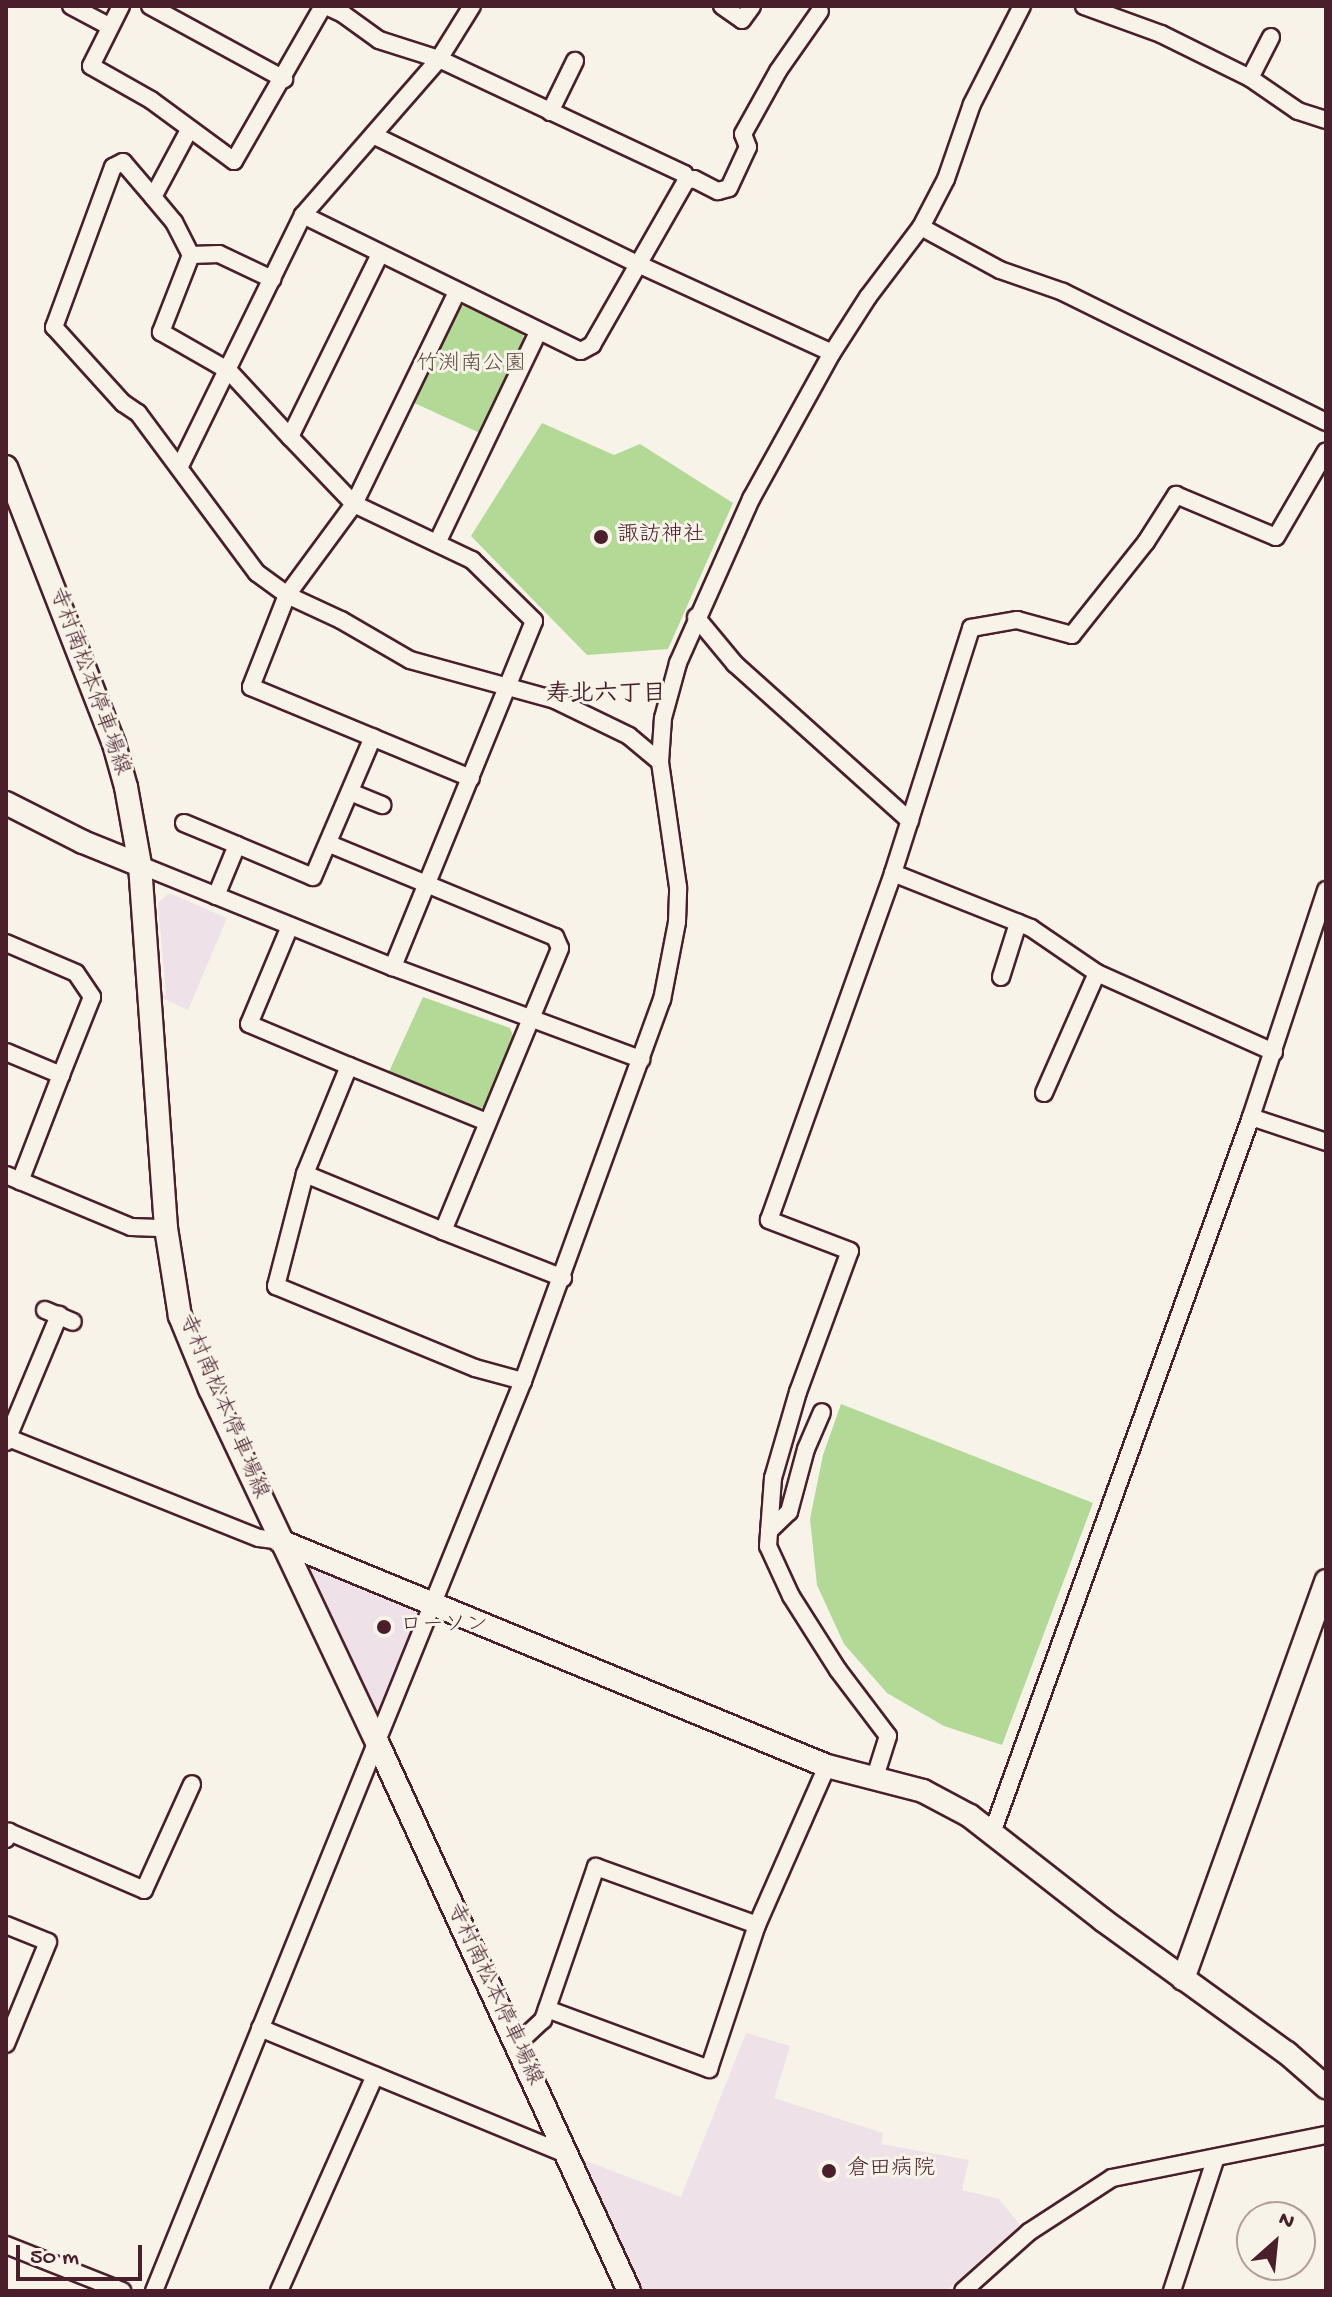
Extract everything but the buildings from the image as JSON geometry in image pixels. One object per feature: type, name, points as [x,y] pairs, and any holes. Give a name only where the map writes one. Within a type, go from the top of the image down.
[{"type":"main road","name":"寺村南松本停車場線","points":[[6,467],[114,744],[126,787],[140,865],[166,1228],[180,1316],[280,1541],[378,1744],[629,2291]]},
{"type":"main road","points":[[6,803],[83,842],[140,865]]},
{"type":"main road","points":[[280,1541],[434,1607],[827,1766],[923,1791],[970,1816],[1183,1979],[1287,2053],[1326,2087]]},
{"type":"main road","points":[[1183,1979],[1326,1581]]},
{"type":"street","points":[[71,6],[109,26]]},
{"type":"street","points":[[121,6],[91,66],[151,100],[234,161],[324,6],[346,10],[379,40],[439,59],[684,174],[686,181]]},
{"type":"street","points":[[150,6],[284,79]]},
{"type":"street","points":[[180,466],[303,215],[439,59],[472,6]]},
{"type":"street","points":[[722,6],[742,20],[752,6]]},
{"type":"street","points":[[154,2291],[434,1607],[523,1381],[662,1000],[677,922],[678,887],[660,762],[663,718],[678,663],[751,499],[832,353],[868,297],[921,227],[946,179],[972,104],[1022,6]]},
{"type":"street","points":[[1084,6],[1161,34],[1250,78],[1298,111],[1326,120]]},
{"type":"street","points":[[303,215],[581,351],[592,345],[686,181],[694,179],[718,191],[729,188],[748,147],[743,134],[778,71],[820,11]]},
{"type":"street","points":[[1250,78],[1271,37]]},
{"type":"street","points":[[550,112],[575,61]]},
{"type":"street","points":[[153,197],[189,130]]},
{"type":"street","points":[[373,135],[638,264],[832,353]]},
{"type":"street","points":[[393,967],[428,884],[471,778],[508,686],[534,621],[472,560],[354,504],[229,371],[161,332],[191,255],[174,222],[123,162],[113,167],[54,327],[123,403],[138,413],[257,573],[287,595],[341,620],[410,660],[508,686],[555,700],[629,736],[660,762]]},
{"type":"street","points":[[921,227],[1000,270],[1063,292],[1326,422]]},
{"type":"street","points":[[191,255],[219,254],[272,279]]},
{"type":"street","points":[[290,437],[380,254]]},
{"type":"street","points":[[457,292],[354,504],[287,595],[251,687],[471,778]]},
{"type":"street","points":[[437,543],[538,332]]},
{"type":"street","points":[[875,1777],[888,1736],[838,1670],[791,1596],[768,1546],[773,1478],[798,1392],[850,1251],[769,1220],[893,873],[971,628],[1017,620],[1072,635],[1146,542],[1176,495],[1276,537],[1326,451]]},
{"type":"street","points":[[696,617],[735,664],[910,821]]},
{"type":"street","points":[[184,823],[313,877],[373,737]]},
{"type":"street","points":[[350,792],[383,805]]},
{"type":"street","points":[[329,844],[555,937],[560,948],[443,1231]]},
{"type":"street","points":[[216,896],[237,845]]},
{"type":"street","points":[[140,865],[393,967],[641,1059]]},
{"type":"street","points":[[893,873],[1018,923],[1097,973],[1274,1052]]},
{"type":"street","points":[[992,1833],[1251,1117],[1326,890]]},
{"type":"street","points":[[1001,977],[1018,923]]},
{"type":"street","points":[[290,926],[249,1024],[487,1122]]},
{"type":"street","points":[[6,943],[76,973],[92,997],[61,1075],[13,1178],[131,1227],[166,1228]]},
{"type":"street","points":[[1044,1093],[1097,973]]},
{"type":"street","points":[[6,1052],[61,1075]]},
{"type":"street","points":[[349,1066],[305,1174],[276,1286],[475,1368],[523,1381]]},
{"type":"street","points":[[1251,1117],[1326,1142]]},
{"type":"street","points":[[305,1174],[563,1278]]},
{"type":"street","points":[[59,1316],[7,1438],[259,1538],[280,1541]]},
{"type":"street","points":[[769,1531],[789,1512],[806,1449],[822,1412]]},
{"type":"street","points":[[547,2009],[709,2069],[757,1925],[827,1766]]},
{"type":"street","points":[[6,1839],[9,1832],[144,1890],[192,1784]]},
{"type":"street","points":[[516,2045],[543,2020],[596,1867],[757,1925]]},
{"type":"street","points":[[6,1925],[48,1942],[6,2044]]},
{"type":"street","points":[[260,2028],[566,2154]]},
{"type":"street","points":[[279,2291],[375,2075]]},
{"type":"street","points":[[963,2291],[1029,2232],[1112,2178],[1215,2160],[1326,2135]]},
{"type":"street","points":[[1172,2291],[1215,2160]]},
{"type":"street","points":[[6,2245],[122,2291]]},
{"type":"shaded area","points":[[169,893],[227,918],[188,1010],[158,996],[166,995],[158,903]]},
{"type":"shaded area","points":[[309,1563],[423,1611],[381,1716],[376,1718],[305,1571]]},
{"type":"shaded area","name":"倉田病院","points":[[746,2033],[790,2046],[774,2098],[883,2133],[881,2144],[969,2160],[962,2190],[999,2199],[1020,2225],[946,2291],[641,2291],[581,2159],[681,2197]]},
{"type":"green space","name":"竹渕南公園","points":[[467,305],[522,329],[524,342],[480,433],[412,402],[457,308]]},
{"type":"green space","points":[[542,423],[614,455],[640,444],[733,503],[668,649],[587,655],[471,536]]},
{"type":"green space","points":[[423,997],[510,1028],[514,1038],[486,1106],[478,1109],[388,1074]]},
{"type":"green space","points":[[841,1404],[1093,1503],[1002,1745],[944,1726],[887,1693],[844,1644],[817,1585],[810,1519],[823,1455]]},
{"type":"place","name":"諏訪神社","points":[[601,537]]},
{"type":"place","name":"ローソン","points":[[384,1627]]},
{"type":"place","name":"倉田病院","points":[[829,2171]]},
{"type":"district","name":"寿北六丁目","points":[[606,696]]}]
